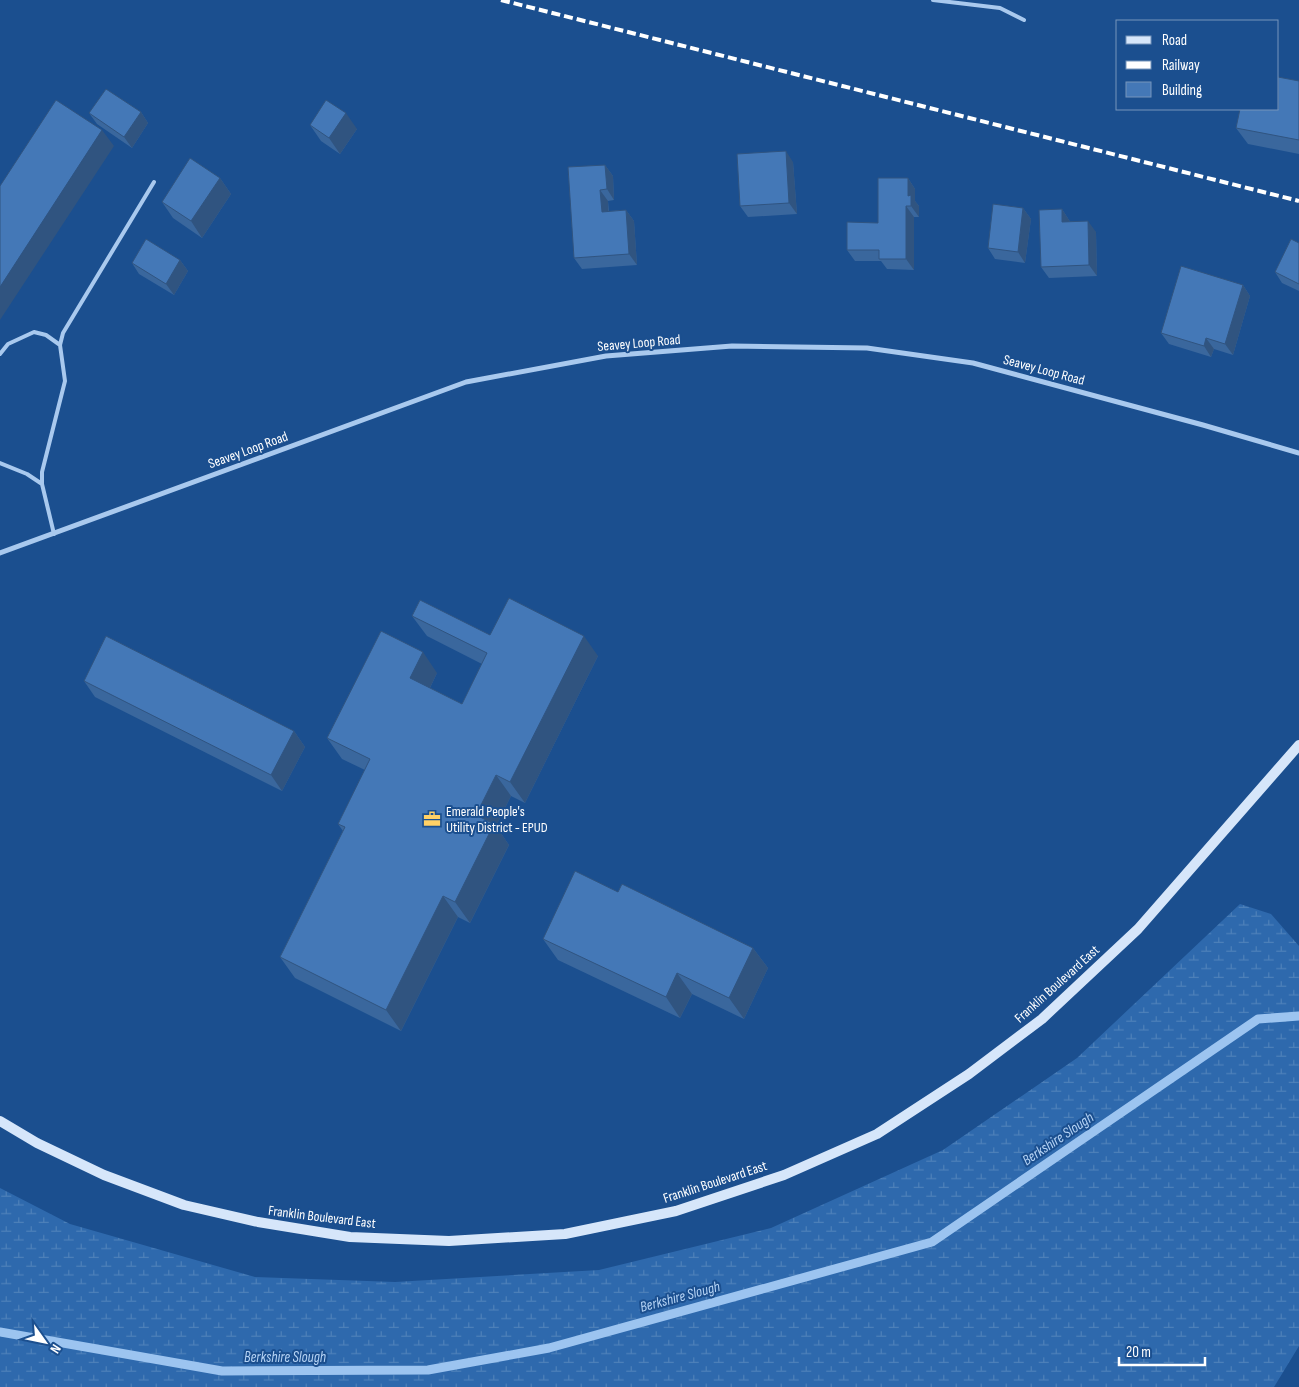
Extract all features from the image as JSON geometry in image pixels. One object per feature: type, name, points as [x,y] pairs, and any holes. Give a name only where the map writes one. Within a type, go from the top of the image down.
[{"type":"main road","name":"Franklin Boulevard East","points":[[0,1121],[37,1143],[104,1175],[184,1205],[258,1222],[350,1236],[449,1241],[565,1234],[676,1212],[784,1175],[877,1134],[969,1074],[1042,1019],[1138,929],[1299,745]]},
{"type":"street","name":"Seavey Loop Road","points":[[0,554],[466,382],[606,356],[732,346],[867,348],[973,363],[1203,424],[1299,454]]},
{"type":"lane","points":[[933,0],[1000,8],[1024,20]]},
{"type":"lane","points":[[54,534],[42,484],[42,472],[65,380],[60,345],[63,333],[154,182]]},
{"type":"lane","points":[[0,354],[8,344],[34,332],[46,335],[60,345]]},
{"type":"lane","points":[[0,464],[26,474],[42,484]]},
{"type":"green space","points":[[1240,904],[1271,914],[1299,946],[1299,1346],[1274,1387],[0,1387],[0,1188],[70,1224],[255,1277],[395,1282],[599,1270],[771,1228],[943,1150],[1077,1058]]},
{"type":"building","points":[[1279,77],[1299,81],[1299,140],[1236,128],[1240,110],[1279,110]]},
{"type":"building","points":[[106,89],[141,112],[124,137],[89,113]]},
{"type":"building","points":[[56,100],[102,130],[0,287],[0,186]]},
{"type":"building","points":[[326,100],[346,113],[329,138],[310,125]]},
{"type":"building","points":[[786,151],[789,203],[740,206],[737,154]]},
{"type":"building","points":[[190,158],[220,178],[191,221],[162,202]]},
{"type":"building","points":[[605,165],[607,189],[600,190],[602,212],[626,210],[629,254],[574,258],[568,167]]},
{"type":"building","points":[[878,178],[908,178],[908,196],[911,195],[911,206],[906,206],[906,259],[879,259],[879,250],[847,250],[847,222],[878,223]]},
{"type":"building","points":[[993,204],[1023,208],[1018,252],[988,248]]},
{"type":"building","points":[[1062,209],[1062,222],[1088,221],[1089,265],[1041,267],[1039,210]]},
{"type":"building","points":[[146,239],[180,260],[166,284],[132,263]]},
{"type":"building","points":[[1291,239],[1299,243],[1299,284],[1275,272]]},
{"type":"building","points":[[1181,266],[1243,285],[1225,344],[1206,338],[1204,346],[1161,333]]},
{"type":"building","name":"Emerald People's Utility District - EPUD","points":[[509,598],[584,636],[510,782],[496,775],[476,815],[494,824],[455,902],[443,896],[386,1010],[280,957],[345,827],[338,824],[370,759],[327,738],[381,631],[423,652],[410,678],[462,704],[487,653],[412,616],[420,600],[490,635]]},
{"type":"building","points":[[106,636],[294,731],[271,775],[84,681]]},
{"type":"building","points":[[575,871],[618,892],[622,884],[753,948],[729,998],[677,973],[666,997],[543,939]]},
{"type":"waterway","name":"Berkshire Slough","points":[[0,1332],[222,1371],[428,1370],[549,1348],[932,1242],[1258,1019],[1299,1016]]},
{"type":"railway","points":[[501,0],[1299,201]]},
{"type":"place","name":"Emerald People's Utility District - EPUD","points":[[432,819]]}]
